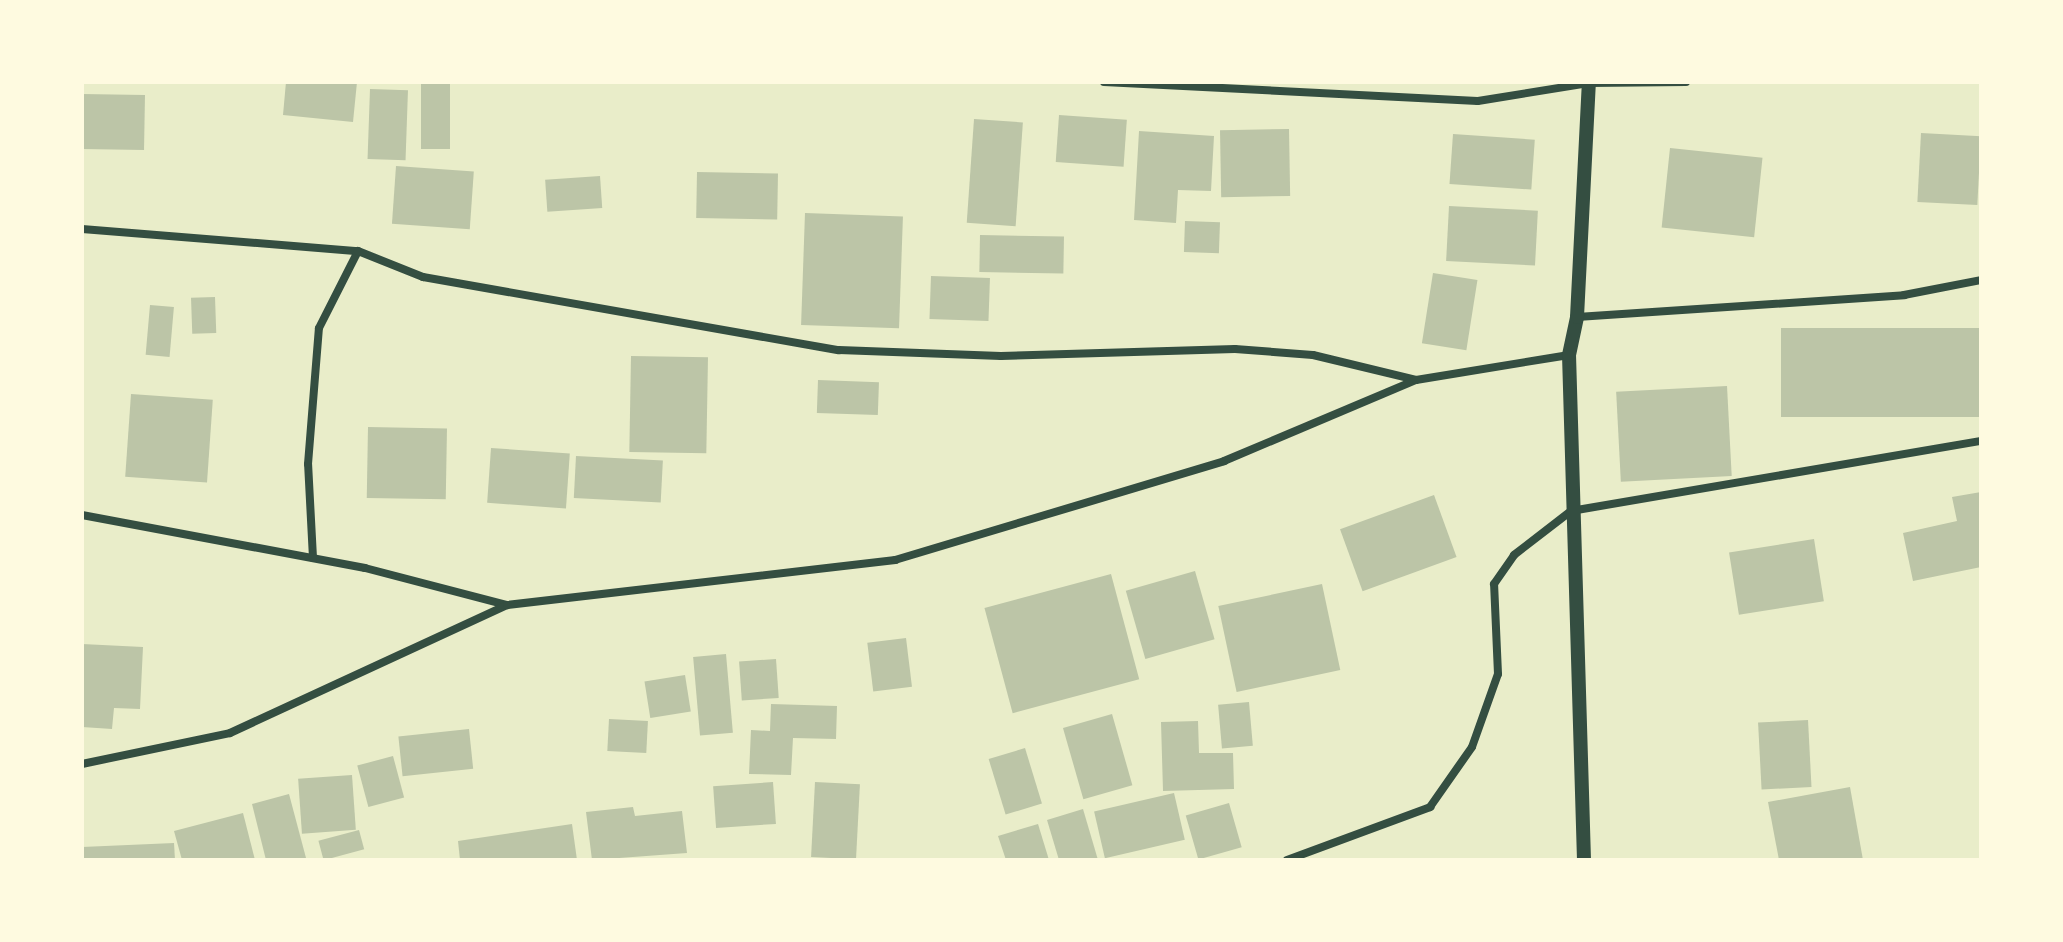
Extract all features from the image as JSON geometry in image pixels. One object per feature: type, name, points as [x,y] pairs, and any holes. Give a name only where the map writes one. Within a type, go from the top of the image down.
[{"type":"street","points":[[1104,82],[1478,101],[1589,83],[1686,82]]},
{"type":"street","points":[[1584,860],[1571,511],[1569,355],[1577,317],[1589,83]]},
{"type":"street","points":[[82,229],[358,251],[423,277],[839,350],[1001,356],[1235,349],[1313,355],[1416,380]]},
{"type":"street","points":[[313,558],[308,464],[319,328],[358,251]]},
{"type":"street","points":[[1577,317],[1904,295],[1981,280]]},
{"type":"street","points":[[82,764],[230,733],[507,605],[895,560],[1224,461],[1416,380],[1569,355]]},
{"type":"street","points":[[1287,860],[1430,807],[1472,747],[1498,674],[1494,584],[1514,555],[1571,511],[1981,441]]},
{"type":"street","points":[[82,515],[313,558],[507,605]]},
{"type":"building","points":[[286,82],[357,82],[353,122],[283,115]]},
{"type":"building","points":[[421,82],[450,82],[450,149],[421,149]]},
{"type":"building","points":[[370,89],[408,90],[406,160],[368,159]]},
{"type":"building","points":[[82,94],[145,95],[144,150],[82,149]]},
{"type":"building","points":[[1059,115],[1127,120],[1124,167],[1056,162]]},
{"type":"building","points":[[974,119],[1023,122],[1016,226],[967,223]]},
{"type":"building","points":[[1289,129],[1290,196],[1221,197],[1220,130]]},
{"type":"building","points":[[1139,131],[1214,136],[1211,191],[1178,190],[1176,223],[1134,220]]},
{"type":"building","points":[[1921,133],[1981,136],[1977,205],[1917,202]]},
{"type":"building","points":[[1453,134],[1535,140],[1531,190],[1450,184]]},
{"type":"building","points":[[1670,148],[1762,158],[1754,237],[1662,228]]},
{"type":"building","points":[[396,166],[474,171],[470,229],[392,224]]},
{"type":"building","points":[[697,172],[778,173],[777,219],[696,218]]},
{"type":"building","points":[[600,176],[602,208],[547,212],[545,180]]},
{"type":"building","points":[[1449,206],[1538,211],[1535,266],[1446,261]]},
{"type":"building","points":[[805,213],[903,216],[899,328],[801,325]]},
{"type":"building","points":[[1185,221],[1220,222],[1219,253],[1184,252]]},
{"type":"building","points":[[980,235],[1064,236],[1063,273],[979,272]]},
{"type":"building","points":[[1433,273],[1477,280],[1466,350],[1422,343]]},
{"type":"building","points":[[931,276],[990,278],[988,321],[929,319]]},
{"type":"building","points":[[215,297],[216,333],[192,334],[191,298]]},
{"type":"building","points":[[150,305],[174,307],[170,357],[146,355]]},
{"type":"building","points":[[1781,328],[1981,328],[1981,417],[1781,417]]},
{"type":"building","points":[[631,356],[708,357],[706,453],[629,452]]},
{"type":"building","points":[[818,380],[879,382],[878,415],[817,413]]},
{"type":"building","points":[[1727,386],[1732,476],[1621,482],[1616,392]]},
{"type":"building","points":[[131,394],[213,400],[207,483],[125,477]]},
{"type":"building","points":[[368,427],[447,428],[446,499],[367,498]]},
{"type":"building","points":[[491,448],[570,454],[566,508],[487,503]]},
{"type":"building","points":[[576,456],[663,461],[661,502],[574,498]]},
{"type":"building","points":[[1981,492],[1981,567],[1913,581],[1903,533],[1957,521],[1952,497]]},
{"type":"building","points":[[1434,495],[1457,557],[1363,591],[1340,529]]},
{"type":"building","points":[[1814,539],[1824,601],[1739,615],[1729,552]]},
{"type":"building","points":[[1195,571],[1215,639],[1145,659],[1126,591]]},
{"type":"building","points":[[1111,574],[1139,679],[1013,713],[984,608]]},
{"type":"building","points":[[1322,584],[1340,670],[1237,692],[1218,606]]},
{"type":"building","points":[[906,638],[912,687],[873,691],[867,643]]},
{"type":"building","points":[[82,644],[143,647],[140,709],[114,708],[112,729],[82,727]]},
{"type":"building","points":[[726,654],[733,733],[700,736],[693,657]]},
{"type":"building","points":[[776,659],[779,698],[742,700],[739,662]]},
{"type":"building","points":[[685,675],[691,712],[650,718],[645,681]]},
{"type":"building","points":[[1249,702],[1253,746],[1222,749],[1218,705]]},
{"type":"building","points":[[771,704],[837,706],[836,739],[793,738],[791,775],[749,774],[751,730],[770,731]]},
{"type":"building","points":[[1112,714],[1132,785],[1083,799],[1063,728]]},
{"type":"building","points":[[609,719],[648,721],[646,753],[607,751]]},
{"type":"building","points":[[1808,720],[1812,787],[1762,790],[1758,723]]},
{"type":"building","points":[[1198,721],[1199,753],[1233,753],[1234,789],[1163,791],[1161,722]]},
{"type":"building","points":[[469,729],[473,769],[403,776],[398,736]]},
{"type":"building","points":[[1025,748],[1042,803],[1006,815],[989,759]]},
{"type":"building","points":[[393,756],[404,798],[368,807],[357,766]]},
{"type":"building","points":[[352,775],[356,830],[302,834],[298,779]]},
{"type":"building","points":[[773,782],[776,824],[716,828],[713,786]]},
{"type":"building","points":[[815,782],[860,784],[856,859],[811,857]]},
{"type":"building","points":[[1850,787],[1863,860],[1779,860],[1768,802]]},
{"type":"building","points":[[1174,793],[1185,840],[1105,858],[1094,811]]},
{"type":"building","points":[[289,794],[306,858],[266,860],[252,804]]},
{"type":"building","points":[[1229,803],[1242,847],[1198,860],[1186,815]]},
{"type":"building","points":[[633,807],[635,816],[682,811],[687,853],[592,860],[586,812]]},
{"type":"building","points":[[1083,809],[1098,860],[1059,860],[1047,820]]},
{"type":"building","points":[[243,813],[255,860],[182,860],[174,831]]},
{"type":"building","points":[[572,824],[577,860],[460,860],[458,841]]},
{"type":"building","points":[[1038,824],[1049,860],[1006,860],[998,836]]},
{"type":"building","points":[[359,830],[364,849],[324,860],[318,841]]},
{"type":"building","points":[[174,843],[175,860],[82,860],[82,847]]}]
